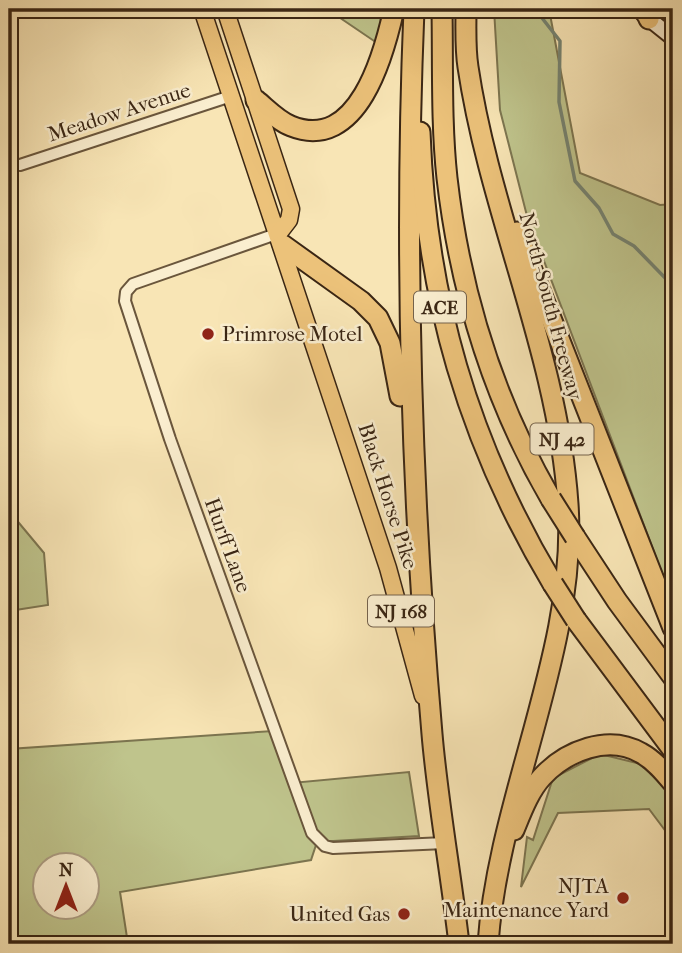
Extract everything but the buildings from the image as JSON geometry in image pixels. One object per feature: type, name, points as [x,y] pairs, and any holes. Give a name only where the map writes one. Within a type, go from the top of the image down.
[{"type":"highway","points":[[256,100],[279,120],[304,130],[330,126],[342,120],[361,101],[380,66],[394,9]]},
{"type":"highway","points":[[415,9],[407,159],[410,424],[432,736]]},
{"type":"highway","name":"ACE","points":[[415,9],[424,205],[442,314],[457,370],[491,468],[553,584],[576,620],[673,750]]},
{"type":"highway","name":"ACE","points":[[442,9],[447,176],[462,271],[491,370],[532,467],[617,601],[673,677]]},
{"type":"highway","name":"North-South Freeway","points":[[466,9],[467,65],[490,166],[560,430],[569,507],[559,624],[495,873],[488,944]]},
{"type":"highway","points":[[490,166],[673,628]]},
{"type":"highway","points":[[281,239],[361,301],[377,318],[390,344],[415,495]]},
{"type":"highway","name":"Black Horse Pike","points":[[432,736],[459,943]]},
{"type":"highway","points":[[495,873],[541,778],[572,753],[600,746],[640,752],[673,783]]},
{"type":"main road","name":"Black Horse Pike","points":[[202,9],[281,239],[388,568],[432,736]]},
{"type":"main road","points":[[225,9],[291,209],[281,239]]},
{"type":"main road","points":[[644,12],[673,38]]},
{"type":"main road","points":[[215,49],[236,43]]},
{"type":"street","name":"Meadow Avenue","points":[[20,165],[231,96]]},
{"type":"street","name":"Hurff Lane","points":[[281,239],[132,284],[126,292],[125,301],[174,452],[312,833],[324,846],[333,848],[444,843]]},
{"type":"green space","points":[[327,9],[381,9],[380,45]]},
{"type":"green space","points":[[494,9],[549,9],[580,173],[660,205],[673,204],[673,602],[527,216],[500,110]]},
{"type":"green space","points":[[9,258],[18,280],[16,349],[9,364]]},
{"type":"green space","points":[[9,511],[44,553],[48,605],[9,611]]},
{"type":"green space","points":[[273,731],[292,783],[409,772],[419,836],[317,842],[311,860],[120,892],[128,944],[9,944],[9,749]]},
{"type":"green space","points":[[600,754],[645,765],[673,787],[673,841],[649,809],[558,813],[521,887],[527,837],[533,840],[553,778]]},
{"type":"waterway","points":[[535,9],[560,41],[559,102],[575,181],[599,208],[613,234],[634,246],[673,286]]},
{"type":"place","name":"Primrose Motel","points":[[208,334]]},
{"type":"place","name":"NJTA Maintenance Yard","points":[[623,898]]},
{"type":"place","name":"United Gas","points":[[404,914]]}]
